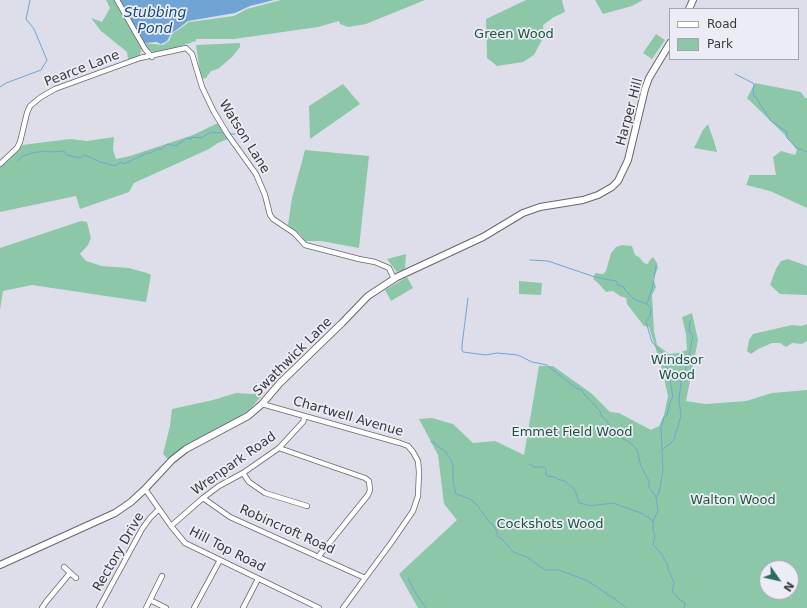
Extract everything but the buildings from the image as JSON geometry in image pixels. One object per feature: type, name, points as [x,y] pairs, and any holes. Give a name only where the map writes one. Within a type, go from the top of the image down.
[{"type":"street","points":[[116,0],[145,49],[152,57]]},
{"type":"street","name":"Harper Hill","points":[[612,187],[618,181],[628,160],[649,78],[669,45]]},
{"type":"street","name":"Watson Lane","points":[[140,58],[152,57],[186,48],[192,54],[202,88],[228,135],[256,174],[273,219],[294,233],[304,245],[359,260],[375,262],[389,268],[394,279]]},
{"type":"street","points":[[140,58],[145,49]]},
{"type":"street","name":"Pearce Lane","points":[[0,164],[17,148],[20,142],[26,113],[30,106],[40,97],[55,89],[140,58]]},
{"type":"street","name":"Swathwick Lane","points":[[0,565],[115,513],[131,502],[172,460],[186,450],[248,416],[262,404],[368,296],[394,279],[483,237],[523,213],[540,207],[583,200],[598,195],[612,187]]},
{"type":"street","name":"Chartwell Avenue","points":[[262,404],[408,446],[418,461],[419,486],[416,503],[412,511],[344,608]]},
{"type":"street","name":"Wrenpark Road","points":[[170,526],[219,486],[279,448],[303,422],[305,416]]},
{"type":"street","points":[[279,448],[365,478],[368,481],[370,490],[368,495],[318,557]]},
{"type":"street","points":[[243,472],[249,482],[265,493],[306,506]]},
{"type":"street","name":"Hill Top Road","points":[[145,489],[170,526],[185,543],[319,608]]},
{"type":"street","name":"Robincroft Road","points":[[203,498],[230,517],[365,578]]},
{"type":"street","name":"Rectory Drive","points":[[99,608],[142,529],[159,509]]},
{"type":"street","points":[[194,608],[220,560]]},
{"type":"street","points":[[64,567],[76,578]]},
{"type":"street","points":[[42,608],[70,573]]},
{"type":"street","points":[[146,608],[162,576]]},
{"type":"street","points":[[243,608],[258,578]]},
{"type":"street","points":[[150,600],[166,608]]},
{"type":"green space","points":[[106,0],[114,0],[142,48],[139,57],[128,59],[127,52],[101,31],[91,18],[102,22],[110,8]]},
{"type":"green space","points":[[281,0],[425,0],[366,24],[348,27],[340,24],[339,21],[318,27],[234,39],[196,39],[196,41],[163,52],[153,52],[149,50],[144,43],[163,45],[169,41],[172,34],[189,22],[234,16],[247,9]]},
{"type":"green space","name":"Green Wood","points":[[526,0],[562,0],[565,12],[554,17],[543,25],[544,36],[534,55],[523,62],[497,66],[487,58],[486,19]]},
{"type":"green space","points":[[595,0],[643,0],[632,6],[603,14]]},
{"type":"green space","points":[[656,34],[665,40],[652,59],[643,53]]},
{"type":"green space","points":[[240,43],[240,47],[232,57],[218,69],[211,71],[206,78],[201,79],[196,45]]},
{"type":"green space","points":[[755,83],[801,92],[805,98],[807,98],[807,208],[770,191],[746,185],[750,175],[776,175],[773,157],[781,151],[795,155],[797,150],[784,134],[747,98]]},
{"type":"green space","points":[[343,84],[360,104],[310,139],[309,106]]},
{"type":"green space","points":[[218,123],[228,139],[134,183],[129,192],[80,209],[76,196],[0,212],[0,167],[22,145],[70,139],[87,141],[114,137],[113,150],[116,159],[130,156],[193,135]]},
{"type":"green space","points":[[708,124],[717,152],[694,148],[703,130]]},
{"type":"green space","points":[[305,150],[369,156],[359,248],[321,241],[305,241],[300,234],[288,225],[292,198]]},
{"type":"green space","points":[[81,221],[87,222],[91,238],[88,245],[80,254],[86,261],[102,266],[129,268],[151,275],[146,302],[32,285],[3,291],[0,310],[0,248]]},
{"type":"green space","points":[[622,245],[632,246],[635,255],[644,263],[648,264],[653,257],[657,263],[658,268],[653,279],[656,287],[652,295],[654,331],[657,345],[669,354],[687,350],[686,334],[682,317],[692,313],[698,340],[686,401],[706,404],[746,401],[772,393],[807,390],[807,608],[418,608],[399,574],[457,520],[444,504],[438,455],[419,419],[432,418],[453,424],[473,443],[495,441],[524,455],[539,366],[553,366],[591,393],[610,412],[619,413],[651,430],[659,426],[664,415],[668,396],[662,369],[649,327],[644,326],[627,304],[626,298],[613,291],[606,292],[593,279],[595,273],[603,274],[606,271],[611,253],[616,247]]},
{"type":"green space","points":[[406,254],[405,269],[397,272],[387,259]]},
{"type":"green space","points":[[788,259],[807,266],[807,295],[780,294],[770,285],[776,269],[781,261]]},
{"type":"green space","points":[[407,277],[413,288],[391,301],[385,290]]},
{"type":"green space","points":[[519,281],[542,283],[541,295],[519,294]]},
{"type":"green space","points":[[807,324],[807,341],[802,344],[792,343],[786,347],[780,343],[772,343],[751,354],[747,351],[749,340],[753,334],[792,325],[801,326]]},
{"type":"green space","points":[[265,392],[250,409],[241,416],[185,446],[168,459],[163,454],[170,426],[172,409],[213,400],[236,393],[252,394]]},
{"type":"water","name":"Stubbing Pond","points":[[120,0],[274,0],[250,6],[235,13],[188,21],[171,34],[167,41],[161,44],[157,42],[144,43]]},
{"type":"waterway","points":[[0,87],[6,83],[41,70],[47,60],[34,29],[26,19],[30,0]]},
{"type":"waterway","points":[[735,74],[753,83],[754,96],[757,98],[771,121],[787,132],[787,138],[797,148],[807,152]]},
{"type":"waterway","points":[[17,161],[23,156],[32,153],[44,151],[64,151],[67,155],[80,158],[85,155],[100,162],[115,166],[121,162],[124,164],[157,149],[162,149],[167,144],[176,146],[187,138],[201,138],[211,132],[222,133]]},
{"type":"waterway","points":[[229,132],[231,134],[237,134]]},
{"type":"waterway","points":[[530,260],[548,261],[595,277],[616,281],[618,285],[624,287],[634,299],[647,304],[651,308],[650,316],[646,322],[652,342],[662,353],[662,360],[668,369],[673,397],[661,428],[663,470],[659,493],[656,497]]},
{"type":"waterway","points":[[647,304],[653,285],[656,266]]},
{"type":"waterway","points":[[468,298],[462,345],[463,352],[486,355],[497,353],[518,355],[532,362],[547,365],[576,388],[582,390],[600,411],[602,417],[606,420],[613,431],[631,443],[637,450],[641,466],[649,481],[649,487],[656,497],[658,511],[653,521],[655,536],[653,545],[662,554],[667,563],[674,583],[672,591],[685,603],[684,608]]},
{"type":"waterway","points":[[663,449],[674,439],[681,416],[679,399],[681,379],[686,368],[693,336],[689,331],[690,321]]},
{"type":"waterway","points":[[431,442],[435,443],[444,450],[450,458],[453,466],[453,481],[456,494],[470,499],[477,505],[490,523],[495,527],[498,537],[502,539],[513,552],[527,557],[545,570],[559,570],[588,581],[615,598],[627,608]]},
{"type":"waterway","points":[[529,464],[534,467],[543,467],[546,469],[547,476],[565,481],[575,490],[579,503],[592,506],[613,503],[643,514],[653,521]]},
{"type":"waterway","points":[[408,578],[415,592],[426,608]]},
{"type":"park label","name":"Windsor Wood","points":[[677,368]]},
{"type":"park label","name":"Emmet Field Wood","points":[[572,433]]},
{"type":"park label","name":"Walton Wood","points":[[733,501]]},
{"type":"park label","name":"Cockshots Wood","points":[[550,525]]}]
